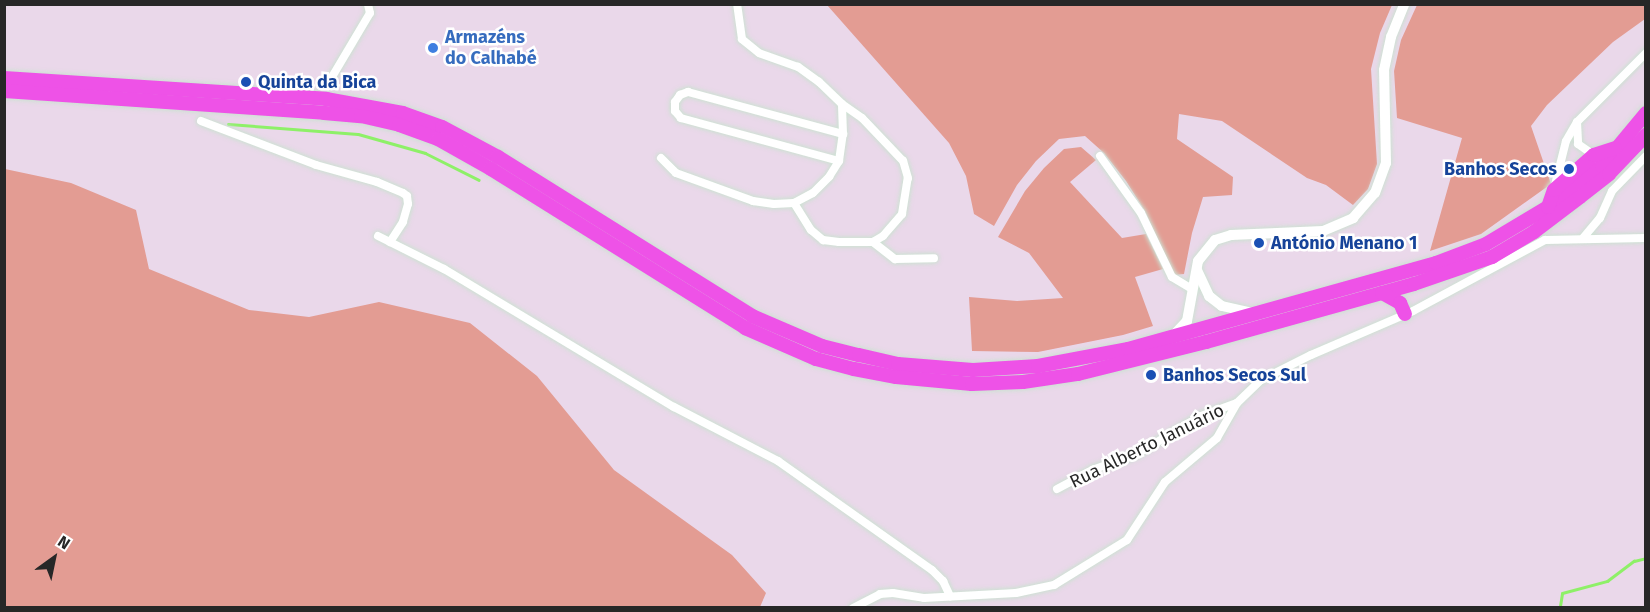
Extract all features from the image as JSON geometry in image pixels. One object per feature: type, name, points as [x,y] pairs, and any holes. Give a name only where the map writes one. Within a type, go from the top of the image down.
[{"type":"highway","points":[[4,78],[326,99],[404,113],[442,127],[498,157],[752,316],[822,346],[859,355],[898,364],[973,369],[1038,366],[1172,338],[1436,263],[1486,244],[1548,207],[1602,166],[1646,113]]},
{"type":"highway","points":[[4,91],[324,113],[361,117],[399,125],[438,138],[491,169],[745,328],[816,359],[896,377],[972,384],[1061,377],[1206,342],[1414,284],[1492,257],[1534,232],[1609,174],[1646,135]]},
{"type":"highway","points":[[1548,207],[1554,190],[1594,155],[1617,147]]},
{"type":"highway","points":[[1409,312],[1408,301],[1414,284]]},
{"type":"highway","points":[[1382,293],[1400,303],[1409,312]]},
{"type":"street","points":[[737,4],[742,39],[759,53],[798,67],[862,118],[903,161],[908,178],[902,214],[883,236],[873,242],[823,240],[811,230],[794,202]]},
{"type":"street","points":[[1172,338],[1187,321],[1197,270],[1204,251],[1215,240],[1231,235],[1323,231],[1353,218],[1376,193],[1386,163],[1384,70],[1391,37],[1404,4]]},
{"type":"street","points":[[329,82],[369,9]]},
{"type":"street","points":[[1554,190],[1566,141],[1577,122],[1646,53]]},
{"type":"street","points":[[839,161],[681,118],[675,111],[675,102],[680,95],[688,92],[843,134]]},
{"type":"street","points":[[661,158],[676,173],[753,201],[794,202],[813,193],[829,177],[839,161],[843,134],[842,104]]},
{"type":"street","points":[[201,121],[316,165],[377,182],[403,193],[408,199],[408,204],[403,222],[390,242]]},
{"type":"street","points":[[1577,122],[1578,144],[1594,155]]},
{"type":"street","points":[[1100,156],[1141,213],[1172,277],[1192,289]]},
{"type":"street","points":[[1583,238],[1600,218],[1612,191],[1646,156]]},
{"type":"street","points":[[378,236],[444,269],[674,407],[778,461],[932,570],[943,581],[950,596]]},
{"type":"street","points":[[853,608],[880,594],[893,593],[924,598],[1016,593],[1054,585],[1127,540],[1165,482],[1217,438],[1237,403],[1261,380],[1311,355],[1409,312],[1545,240],[1646,238]]},
{"type":"street","points":[[873,242],[895,259],[934,258]]},
{"type":"street","points":[[1197,270],[1209,296],[1222,306],[1229,310],[1259,314]]},
{"type":"street","name":"Rua Alberto Januário","points":[[1057,489],[1092,470],[1137,454],[1201,416],[1237,403]]},
{"type":"shaded area","points":[[827,5],[1392,5],[1380,33],[1371,69],[1377,164],[1368,189],[1353,205],[1326,185],[1307,178],[1222,121],[1179,114],[1177,139],[1233,177],[1232,195],[1203,197],[1192,233],[1184,274],[1174,275],[1145,211],[1126,181],[1104,153],[1085,136],[1059,139],[1036,161],[1017,185],[994,226],[974,214],[966,176],[949,143]]},
{"type":"shaded area","points":[[1417,5],[1645,5],[1645,19],[1613,42],[1547,105],[1531,126],[1551,184],[1481,234],[1430,251],[1462,138],[1397,118],[1394,71],[1401,40]]},
{"type":"shaded area","points":[[1081,147],[1096,160],[1070,182],[1122,238],[1146,234],[1163,269],[1135,277],[1153,326],[1123,335],[1038,352],[972,351],[969,297],[1017,301],[1063,298],[1029,253],[998,237],[1025,191],[1044,168],[1064,149]]},
{"type":"shaded area","points":[[5,169],[71,183],[136,210],[149,269],[249,310],[309,317],[379,302],[470,323],[537,376],[614,470],[732,555],[766,593],[760,607],[5,607]]},
{"type":"waterway","points":[[228,124],[358,134],[425,153],[479,180]]},
{"type":"waterway","points":[[1560,606],[1562,593],[1607,581],[1634,561],[1646,558]]},
{"type":"place","name":"Armazéns do Calhabé","points":[[433,48]]},
{"type":"place","name":"Quinta da Bica","points":[[246,82]]},
{"type":"place","name":"Banhos Secos","points":[[1569,169]]},
{"type":"place","name":"António Menano 1","points":[[1259,243]]},
{"type":"place","name":"Banhos Secos Sul","points":[[1151,375]]}]
